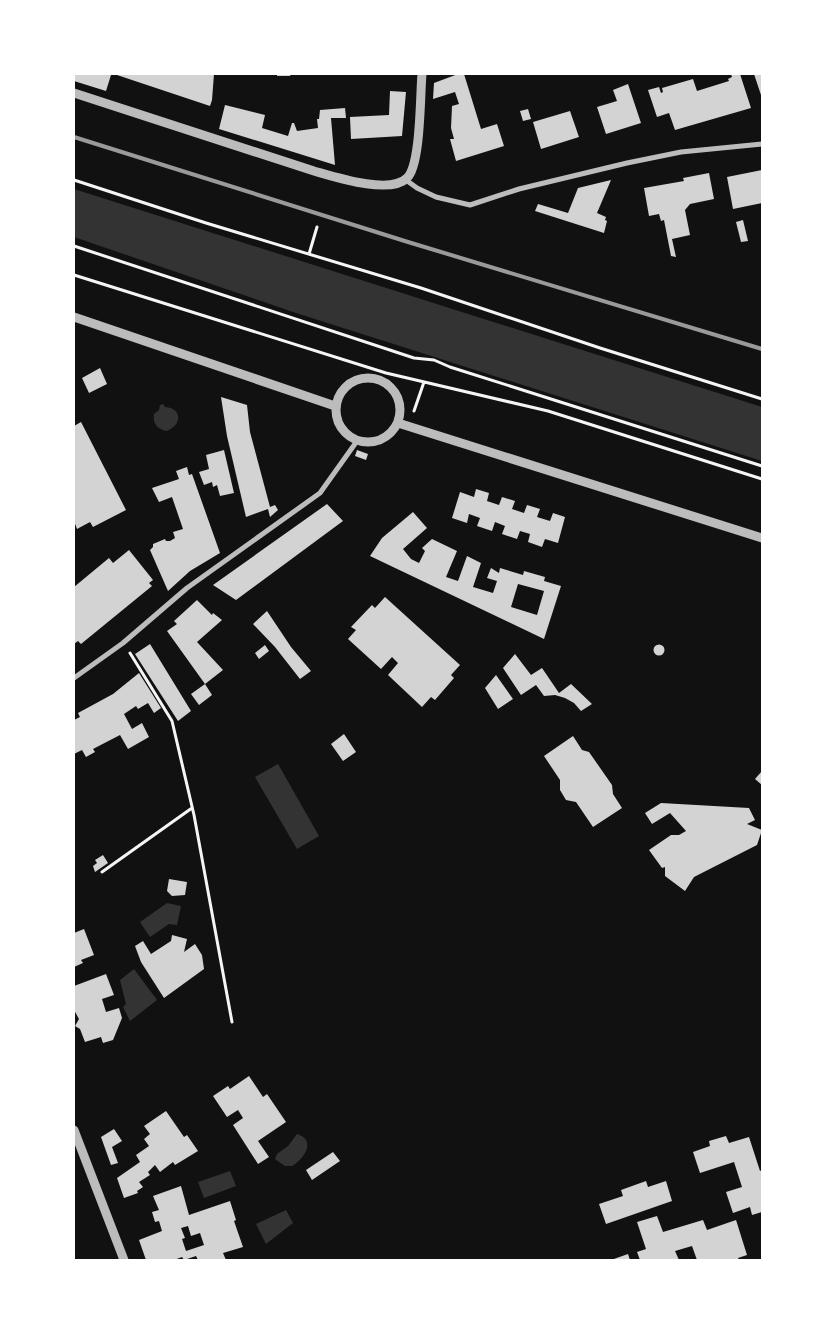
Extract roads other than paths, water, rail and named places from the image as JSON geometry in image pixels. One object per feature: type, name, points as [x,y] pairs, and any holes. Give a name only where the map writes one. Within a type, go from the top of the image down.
[{"type":"street","points":[[74,93],[314,172],[380,186],[406,180],[413,170],[417,153],[422,74]]},
{"type":"street","points":[[406,180],[417,188],[436,197],[470,205],[519,189],[636,161],[681,152],[762,144]]},
{"type":"street","points":[[74,317],[335,406]]},
{"type":"street","points":[[364,377],[376,378],[386,382],[394,390],[399,400],[400,412],[398,423],[385,438],[376,441],[357,441],[347,435],[340,427],[336,418],[335,406],[338,396],[344,387],[353,380],[364,377]]},
{"type":"street","points":[[398,423],[762,538]]},
{"type":"street","points":[[74,678],[124,643],[187,588],[320,493],[357,441]]},
{"type":"street","points":[[74,1130],[124,1260]]},
{"type":"railway","points":[[74,137],[408,242],[762,349]]}]
